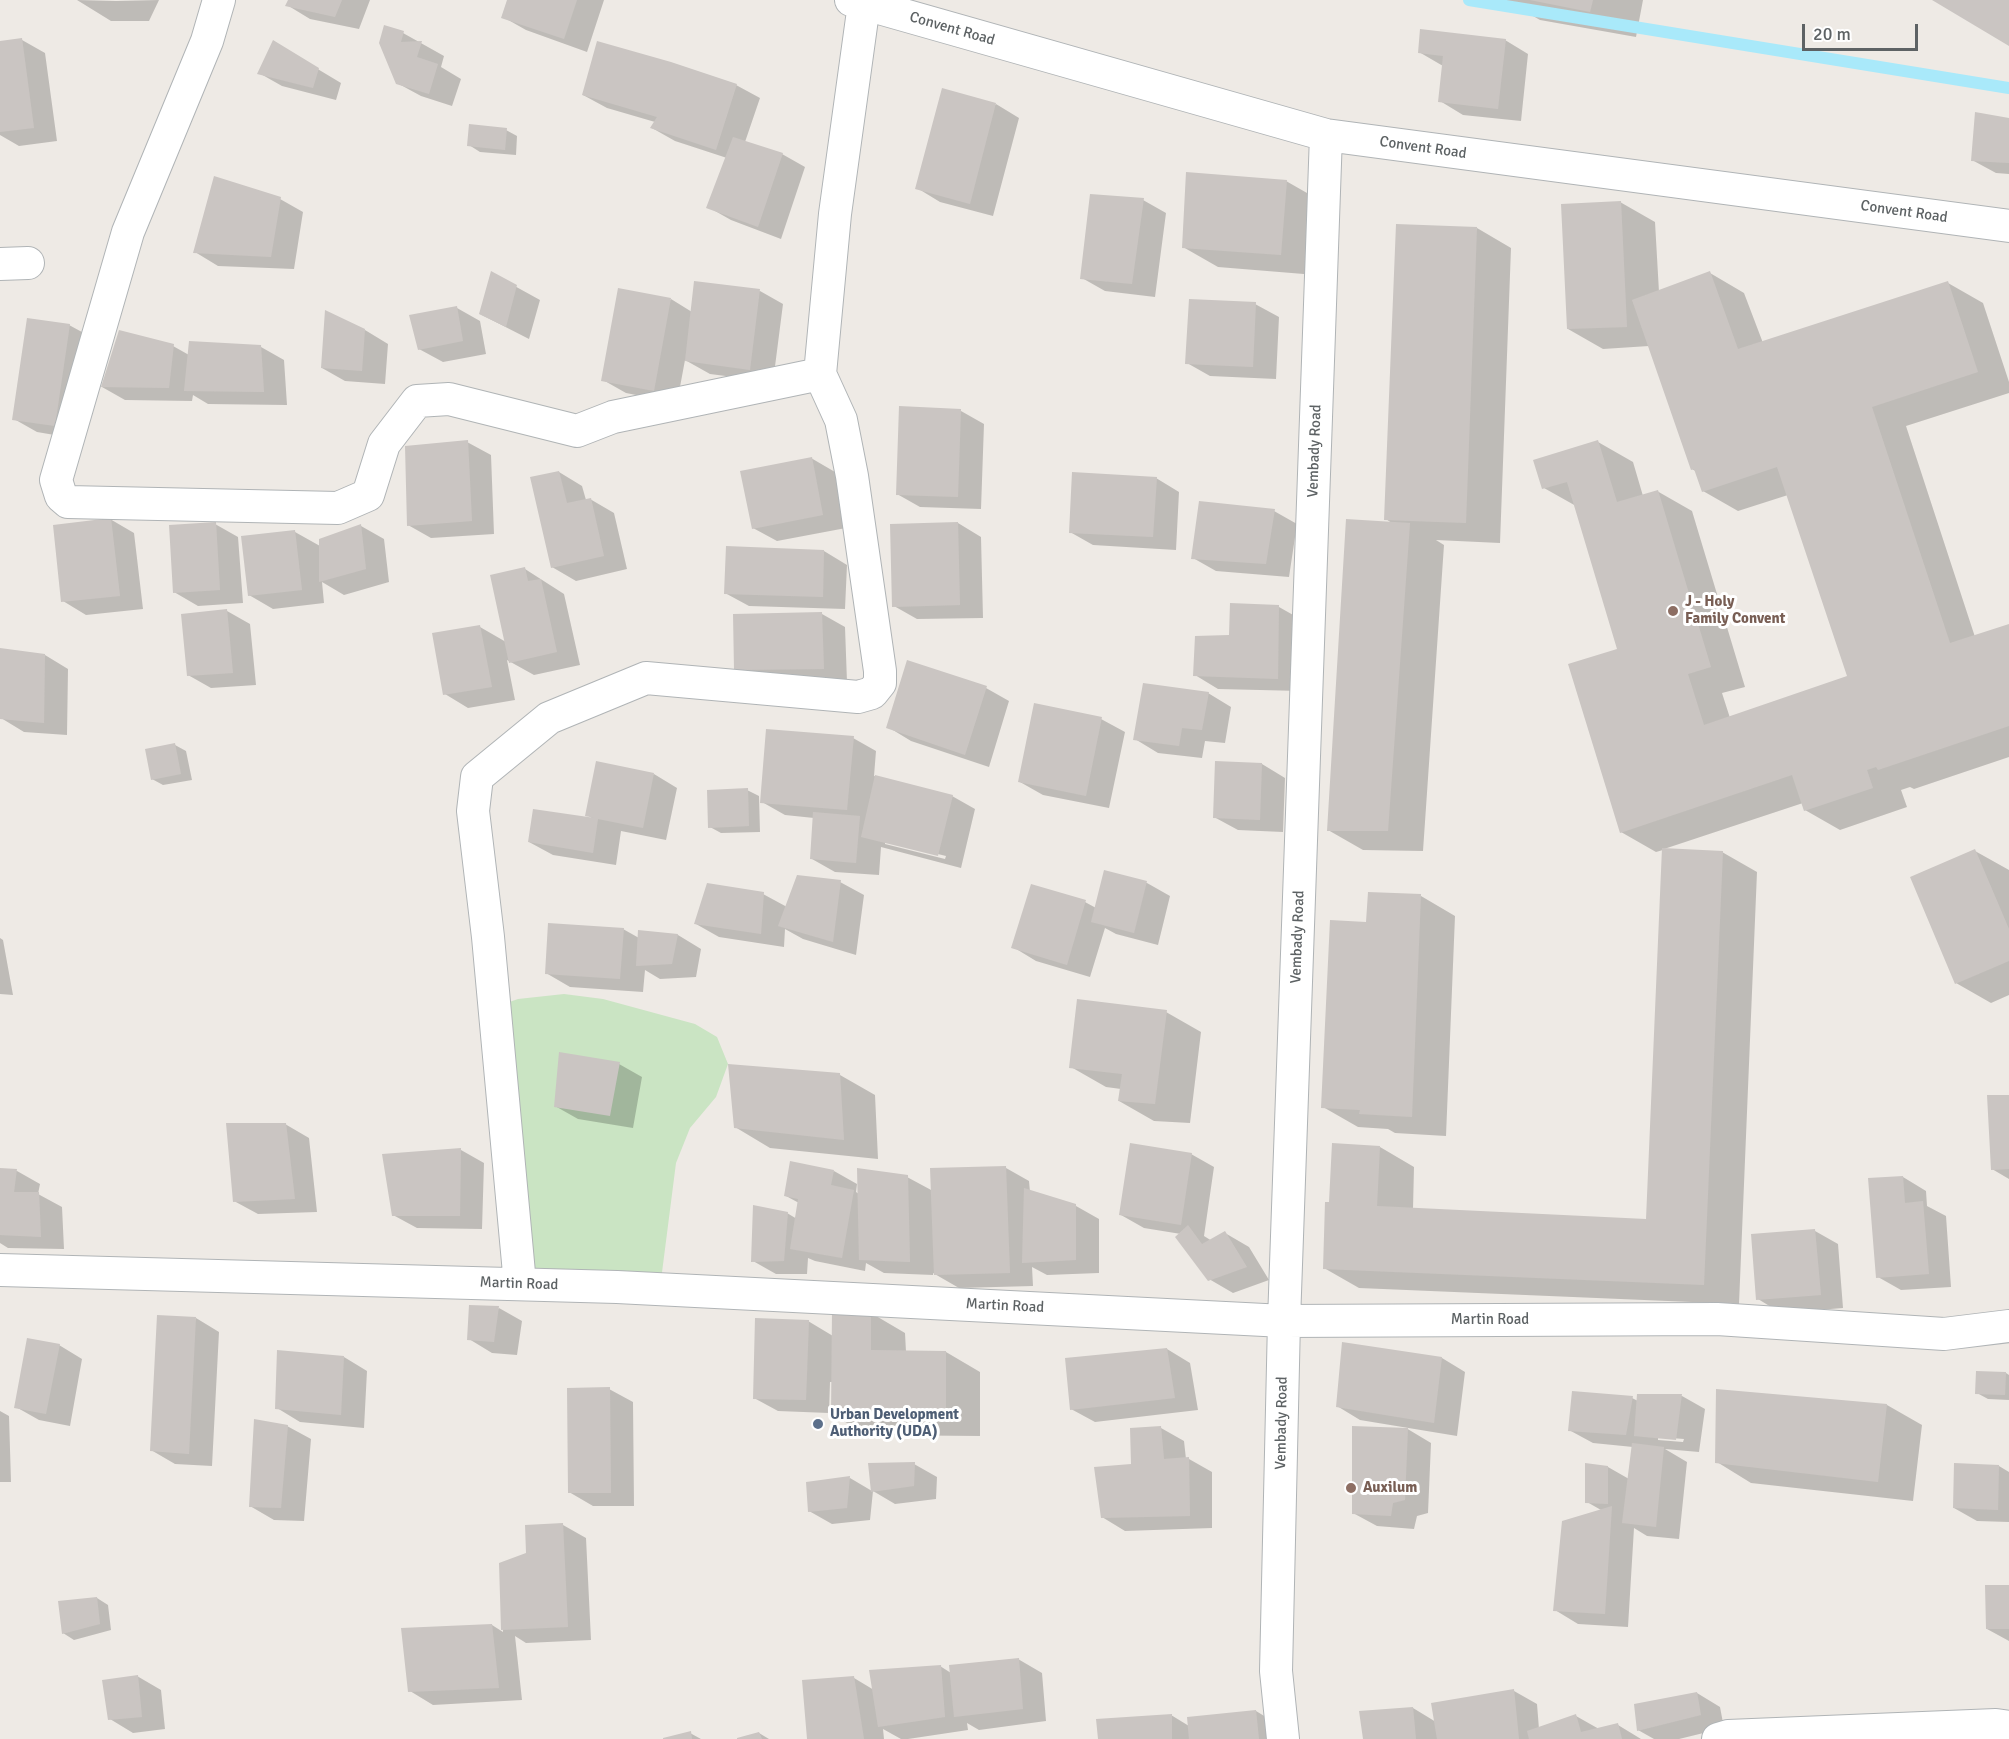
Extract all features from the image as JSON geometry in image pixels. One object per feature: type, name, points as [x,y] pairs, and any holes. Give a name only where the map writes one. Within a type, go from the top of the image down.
[{"type":"street","points":[[219,0],[207,41],[128,232],[56,480],[61,496],[68,502],[338,508],[368,495],[384,444],[417,401],[449,399],[577,431],[613,417],[820,374]]},
{"type":"street","points":[[520,1284],[489,937],[474,811],[477,777],[549,718],[646,678],[858,698],[872,693],[880,683],[852,476],[841,420],[820,374],[858,2]]},
{"type":"street","name":"Convent Road","points":[[858,2],[1326,135],[2009,226]]},
{"type":"street","name":"Vembady Road","points":[[1282,1739],[1276,1671],[1284,1322],[1326,135]]},
{"type":"street","name":"Martin Road","points":[[0,1270],[679,1289],[1284,1322],[1717,1319],[1944,1334],[2009,1326]]},
{"type":"street","points":[[1718,1739],[1728,1736],[2009,1726]]},
{"type":"green space","points":[[564,994],[603,999],[695,1024],[717,1037],[728,1064],[716,1097],[690,1128],[676,1163],[660,1288],[520,1284],[495,1007],[518,999]]},
{"type":"building","points":[[288,0],[342,0],[335,17],[285,6]]},
{"type":"building","points":[[507,0],[577,0],[564,39],[501,18]]},
{"type":"building","points":[[1530,0],[1593,0],[1590,12]]},
{"type":"building","points":[[1932,0],[2009,0],[2009,46]]},
{"type":"building","points":[[384,25],[404,31],[401,42],[422,41],[417,57],[438,64],[429,94],[396,84],[379,43]]},
{"type":"building","points":[[1420,29],[1506,39],[1498,109],[1438,102],[1443,56],[1418,53]]},
{"type":"building","points":[[22,38],[34,128],[0,132],[0,41]]},
{"type":"building","points":[[273,40],[319,68],[313,88],[257,74]]},
{"type":"building","points":[[597,41],[737,84],[716,150],[650,128],[657,117],[582,95]]},
{"type":"building","points":[[942,88],[996,103],[970,204],[915,189]]},
{"type":"building","points":[[1975,112],[2009,118],[2009,163],[1971,161]]},
{"type":"building","points":[[469,124],[507,128],[505,150],[467,146]]},
{"type":"building","points":[[733,137],[783,153],[758,227],[706,208]]},
{"type":"building","points":[[1186,172],[1287,180],[1281,255],[1182,248]]},
{"type":"building","points":[[214,176],[281,197],[271,257],[193,253]]},
{"type":"building","points":[[1090,194],[1144,198],[1132,284],[1080,279]]},
{"type":"building","points":[[1621,201],[1627,327],[1567,329],[1561,204]]},
{"type":"building","points":[[1396,224],[1477,227],[1466,523],[1384,520]]},
{"type":"building","points":[[491,271],[517,285],[506,327],[479,314]]},
{"type":"building","points":[[1710,271],[1738,349],[1948,281],[1978,372],[1872,407],[1950,643],[2009,624],[2009,726],[1878,770],[1876,767],[1867,770],[1873,788],[1804,811],[1792,775],[1620,833],[1568,664],[1617,649],[1567,482],[1542,489],[1533,460],[1598,440],[1617,502],[1658,490],[1711,667],[1688,674],[1704,725],[1847,676],[1777,467],[1702,492],[1694,469],[1691,470],[1632,300]]},
{"type":"building","points":[[694,281],[760,289],[750,370],[685,361]]},
{"type":"building","points":[[618,288],[671,298],[654,391],[601,381]]},
{"type":"building","points":[[1189,299],[1256,302],[1253,367],[1185,364]]},
{"type":"building","points":[[457,306],[463,341],[418,350],[409,315]]},
{"type":"building","points":[[325,310],[365,329],[362,371],[321,368]]},
{"type":"building","points":[[27,318],[70,324],[55,426],[12,420]]},
{"type":"building","points":[[119,330],[174,344],[169,388],[101,387]]},
{"type":"building","points":[[189,341],[261,345],[264,392],[184,391]]},
{"type":"building","points":[[899,406],[961,409],[958,497],[896,495]]},
{"type":"building","points":[[468,440],[472,521],[407,526],[405,446]]},
{"type":"building","points":[[812,457],[823,515],[752,529],[740,471]]},
{"type":"building","points":[[559,471],[567,503],[591,498],[604,556],[551,568],[530,477]]},
{"type":"building","points":[[1072,472],[1157,477],[1153,537],[1069,533]]},
{"type":"building","points":[[1199,501],[1275,509],[1266,564],[1191,559]]},
{"type":"building","points":[[111,518],[120,596],[61,602],[53,525]]},
{"type":"building","points":[[1346,519],[1410,523],[1388,831],[1327,831]]},
{"type":"building","points":[[216,522],[220,590],[173,593],[169,525]]},
{"type":"building","points":[[958,522],[960,605],[892,607],[890,524]]},
{"type":"building","points":[[361,524],[366,569],[319,582],[319,539]]},
{"type":"building","points":[[295,530],[302,590],[248,596],[241,536]]},
{"type":"building","points":[[726,546],[824,550],[823,597],[724,594]]},
{"type":"building","points":[[525,567],[528,581],[541,579],[557,652],[509,663],[490,575]]},
{"type":"building","points":[[1230,603],[1279,605],[1278,679],[1193,676],[1195,636],[1229,635]]},
{"type":"building","points":[[227,609],[233,673],[187,676],[181,614]]},
{"type":"building","points":[[822,612],[824,669],[734,670],[733,614]]},
{"type":"building","points":[[480,625],[492,687],[443,695],[432,633]]},
{"type":"building","points":[[0,648],[45,654],[44,723],[0,719]]},
{"type":"building","points":[[907,660],[987,686],[965,755],[886,728]]},
{"type":"building","points":[[1143,683],[1209,692],[1202,730],[1182,728],[1179,746],[1133,740]]},
{"type":"building","points":[[1034,703],[1102,717],[1086,796],[1018,782]]},
{"type":"building","points":[[766,729],[854,736],[847,810],[760,803]]},
{"type":"building","points":[[175,743],[181,774],[151,780],[145,749]]},
{"type":"building","points":[[596,761],[654,773],[643,828],[598,819],[593,853],[528,842],[533,809],[595,818],[585,816]]},
{"type":"building","points":[[1215,761],[1262,763],[1260,820],[1213,818]]},
{"type":"building","points":[[875,775],[953,795],[938,856],[861,837]]},
{"type":"building","points":[[748,788],[749,826],[708,828],[707,790]]},
{"type":"building","points":[[813,812],[860,816],[856,863],[810,859]]},
{"type":"building","points":[[1662,848],[1723,851],[1704,1285],[1323,1269],[1325,1202],[1329,1202],[1332,1143],[1380,1146],[1377,1206],[1646,1219]]},
{"type":"building","points":[[1975,849],[2009,929],[2009,961],[1955,984],[1910,877]]},
{"type":"building","points":[[1104,870],[1147,881],[1134,933],[1091,922]]},
{"type":"building","points":[[797,875],[841,880],[833,942],[778,926]]},
{"type":"building","points":[[707,883],[764,892],[761,934],[694,924]]},
{"type":"building","points":[[1031,884],[1086,900],[1067,965],[1011,948]]},
{"type":"building","points":[[1368,892],[1421,894],[1412,1117],[1359,1114],[1360,1110],[1321,1108],[1330,920],[1366,922]]},
{"type":"building","points":[[548,923],[624,928],[620,979],[545,974]]},
{"type":"building","points":[[638,930],[678,934],[672,964],[636,966]]},
{"type":"building","points":[[1077,999],[1167,1010],[1155,1104],[1118,1101],[1122,1074],[1069,1068]]},
{"type":"building","points":[[559,1052],[620,1062],[610,1116],[554,1107]]},
{"type":"building","points":[[728,1064],[840,1073],[844,1140],[734,1128]]},
{"type":"building","points":[[1987,1095],[2009,1095],[2009,1169],[1991,1170]]},
{"type":"building","points":[[226,1123],[286,1123],[295,1199],[233,1202]]},
{"type":"building","points":[[1130,1143],[1192,1153],[1181,1225],[1119,1215]]},
{"type":"building","points":[[461,1148],[460,1216],[392,1216],[382,1154]]},
{"type":"building","points":[[790,1161],[834,1170],[831,1185],[854,1190],[842,1258],[790,1249],[798,1199],[784,1196]]},
{"type":"building","points":[[1006,1166],[1010,1273],[934,1275],[930,1168]]},
{"type":"building","points":[[0,1168],[17,1169],[14,1192],[39,1192],[41,1237],[0,1235]]},
{"type":"building","points":[[857,1168],[908,1175],[910,1262],[859,1260]]},
{"type":"building","points":[[1903,1176],[1905,1203],[1923,1201],[1929,1274],[1876,1278],[1868,1178]]},
{"type":"building","points":[[1024,1188],[1076,1204],[1076,1260],[1022,1263]]},
{"type":"building","points":[[753,1205],[788,1212],[784,1261],[751,1262]]},
{"type":"building","points":[[1188,1225],[1202,1244],[1225,1231],[1247,1267],[1208,1281],[1175,1237]]},
{"type":"building","points":[[1815,1229],[1821,1295],[1756,1300],[1751,1234]]},
{"type":"building","points":[[469,1305],[499,1306],[494,1342],[467,1340]]},
{"type":"building","points":[[832,1311],[871,1311],[871,1350],[946,1351],[946,1417],[831,1416]]},
{"type":"building","points":[[157,1315],[196,1317],[189,1454],[150,1451]]},
{"type":"building","points":[[755,1318],[809,1320],[806,1400],[753,1399]]},
{"type":"building","points":[[27,1338],[60,1344],[46,1414],[14,1408]]},
{"type":"building","points":[[1342,1342],[1442,1357],[1434,1423],[1336,1407]]},
{"type":"building","points":[[1167,1348],[1175,1398],[1070,1410],[1065,1358]]},
{"type":"building","points":[[277,1350],[344,1356],[341,1415],[275,1409]]},
{"type":"building","points":[[1976,1371],[2006,1372],[2005,1395],[1975,1394]]},
{"type":"building","points":[[610,1387],[611,1493],[568,1493],[567,1388]]},
{"type":"building","points":[[1716,1389],[1887,1404],[1878,1482],[1715,1463]]},
{"type":"building","points":[[1572,1391],[1633,1396],[1626,1435],[1568,1431]]},
{"type":"building","points":[[1637,1394],[1682,1394],[1676,1440],[1634,1436]]},
{"type":"building","points":[[254,1419],[288,1425],[281,1508],[249,1507]]},
{"type":"building","points":[[1161,1426],[1164,1459],[1189,1457],[1190,1516],[1101,1518],[1094,1467],[1131,1464],[1130,1428]]},
{"type":"building","points":[[1352,1426],[1408,1428],[1405,1500],[1393,1503],[1391,1516],[1352,1514]]},
{"type":"building","points":[[1632,1443],[1664,1447],[1656,1527],[1622,1523]]},
{"type":"building","points":[[915,1462],[914,1486],[871,1492],[868,1463]]},
{"type":"building","points":[[1585,1463],[1608,1466],[1608,1504],[1585,1503]]},
{"type":"building","points":[[1954,1463],[1999,1465],[1998,1510],[1953,1508]]},
{"type":"building","points":[[850,1476],[847,1508],[808,1512],[806,1482]]},
{"type":"building","points":[[1612,1506],[1605,1614],[1553,1611],[1562,1521]]},
{"type":"building","points":[[563,1523],[568,1627],[501,1630],[499,1563],[526,1553],[525,1525]]},
{"type":"building","points":[[1985,1585],[2009,1585],[2009,1629],[1986,1629]]},
{"type":"building","points":[[97,1597],[100,1624],[62,1634],[58,1601]]},
{"type":"building","points":[[492,1624],[499,1688],[408,1692],[401,1628]]},
{"type":"building","points":[[1019,1658],[1023,1709],[954,1717],[949,1665]]},
{"type":"building","points":[[941,1665],[945,1717],[878,1727],[869,1670]]},
{"type":"building","points":[[138,1675],[142,1717],[108,1720],[102,1680]]},
{"type":"building","points":[[854,1676],[864,1739],[807,1739],[802,1680]]},
{"type":"building","points":[[1514,1689],[1519,1739],[1437,1739],[1431,1703]]},
{"type":"building","points":[[1697,1692],[1701,1715],[1637,1731],[1634,1704]]},
{"type":"building","points":[[1413,1707],[1416,1739],[1363,1739],[1359,1711]]},
{"type":"building","points":[[1256,1710],[1259,1739],[1189,1739],[1187,1717]]},
{"type":"building","points":[[1172,1714],[1172,1739],[1098,1739],[1096,1719]]},
{"type":"building","points":[[1576,1714],[1581,1732],[1618,1723],[1622,1739],[1529,1739],[1527,1731]]},
{"type":"building","points":[[691,1731],[692,1739],[663,1739],[663,1738]]},
{"type":"building","points":[[759,1732],[762,1739],[737,1739],[737,1738]]},
{"type":"waterway","points":[[1469,0],[2009,88]]},
{"type":"place","name":"J - Holy Family Convent","points":[[1673,611]]},
{"type":"place","name":"Urban Development Authority (UDA)","points":[[818,1424]]},
{"type":"place","name":"Auxilum","points":[[1351,1488]]}]
